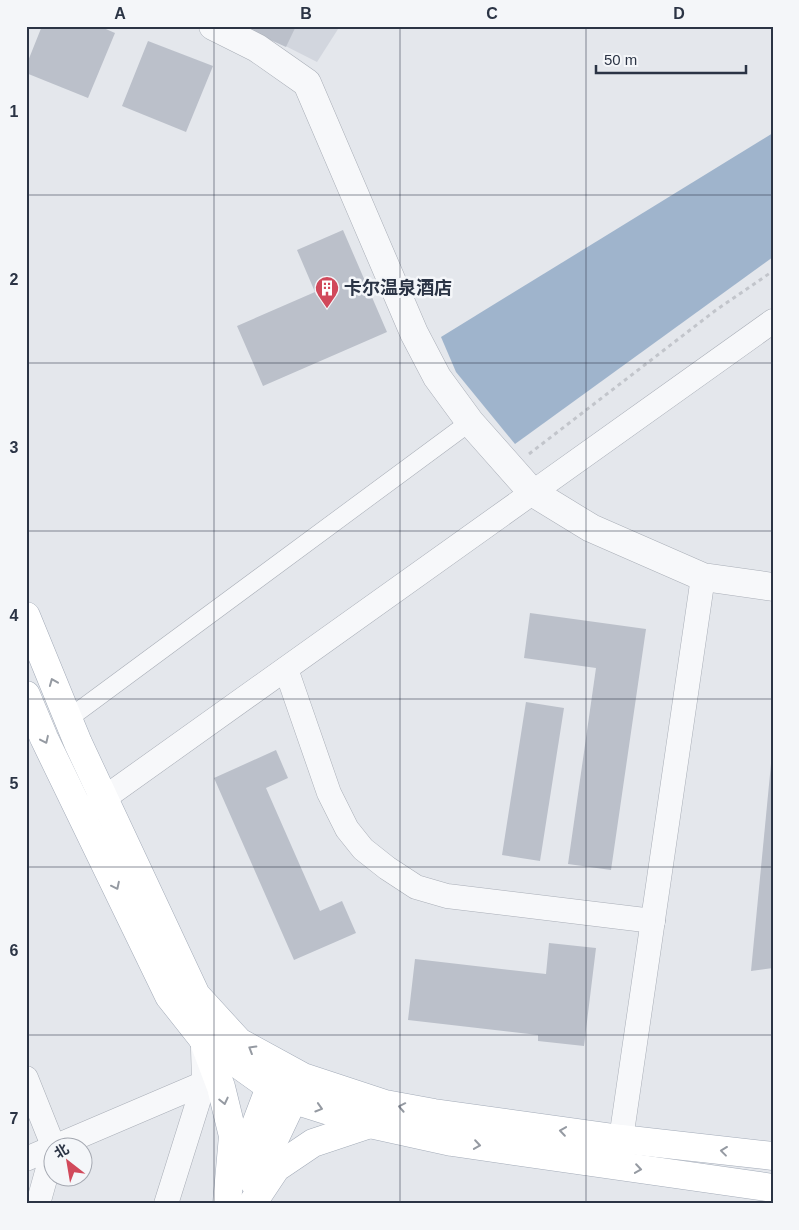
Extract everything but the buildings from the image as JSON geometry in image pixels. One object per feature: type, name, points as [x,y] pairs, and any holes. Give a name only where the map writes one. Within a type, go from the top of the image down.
[{"type":"main road","points":[[26,616],[68,719],[196,995],[239,1042],[287,1083],[434,1113],[621,1139],[773,1156]]},
{"type":"main road","points":[[26,695],[169,996],[203,1039],[221,1087],[233,1136],[227,1204]]},
{"type":"main road","points":[[203,1039],[370,1124],[452,1142],[773,1188]]},
{"type":"main road","points":[[227,1204],[287,1083]]},
{"type":"main road","points":[[244,1204],[287,1083]]},
{"type":"main road","points":[[252,1204],[276,1168],[313,1143],[370,1124]]},
{"type":"street","points":[[213,26],[257,48],[307,83],[414,333],[438,377],[470,422],[532,492],[591,528],[703,576],[773,587]]},
{"type":"street","points":[[81,814],[773,321]]},
{"type":"street","points":[[68,719],[470,422]]},
{"type":"street","points":[[621,1139],[703,576]]},
{"type":"street","points":[[286,669],[329,793],[347,829],[363,849],[387,868],[416,887],[447,896],[653,921]]},
{"type":"street","points":[[166,1204],[204,1083],[203,1039],[196,995]]},
{"type":"street","points":[[26,1078],[50,1138]]},
{"type":"street","points":[[79,1138],[204,1083]]},
{"type":"street","points":[[26,1159],[42,1153]]},
{"type":"street","points":[[38,1204],[43,1188]]},
{"type":"path","points":[[528,455],[716,310],[773,271]]},
{"type":"shaded area","points":[[246,26],[340,26],[317,62]]},
{"type":"water","points":[[773,133],[773,257],[515,444],[456,372],[441,337]]},
{"type":"place","name":"卡尔温泉酒店","points":[[327,309]]}]
